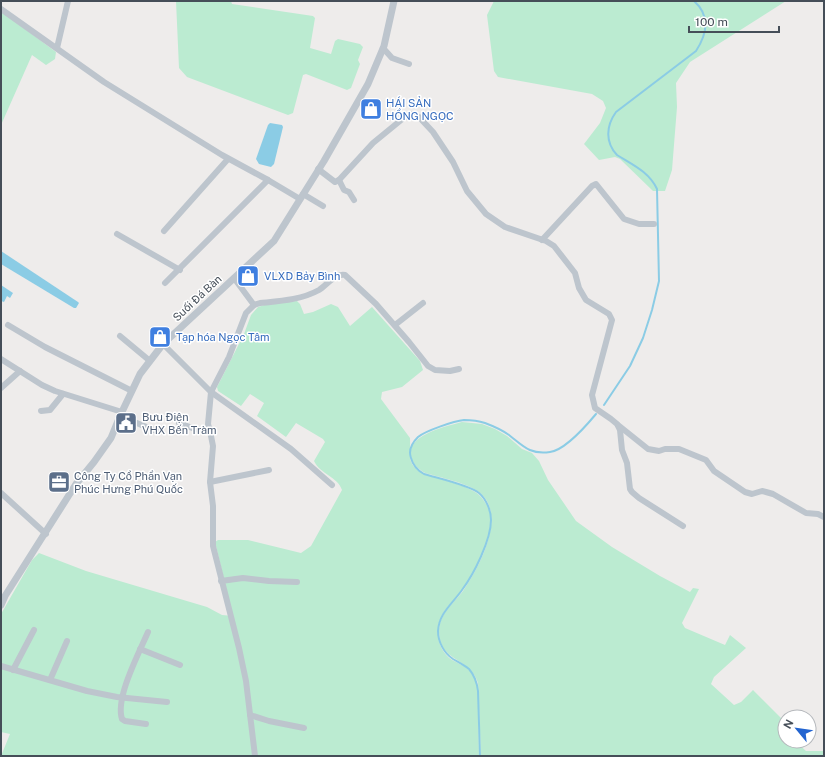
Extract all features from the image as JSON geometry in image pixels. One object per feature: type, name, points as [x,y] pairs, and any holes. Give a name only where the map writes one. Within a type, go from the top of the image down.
[{"type":"street","points":[[56,48],[68,1]]},
{"type":"street","name":"Suối Đá Bàn","points":[[2,599],[46,534],[76,484],[111,438],[140,374],[163,344],[274,241],[368,84],[383,48],[394,1]]},
{"type":"street","points":[[1,9],[104,82],[228,159],[323,206]]},
{"type":"street","points":[[383,48],[392,58],[409,64]]},
{"type":"street","points":[[318,169],[335,182],[373,143],[406,116],[412,114],[419,118],[433,132],[453,162],[467,191],[486,214],[505,227],[542,240],[554,246],[575,273],[579,288],[586,300],[609,314],[612,320],[592,395],[595,408],[648,449],[659,451],[664,449],[679,449],[706,460],[714,471],[746,492],[752,494],[762,491],[773,494],[806,513],[818,514],[824,517]]},
{"type":"street","points":[[164,231],[228,159]]},
{"type":"street","points":[[165,283],[180,270],[268,180]]},
{"type":"street","points":[[338,180],[344,190],[349,192],[354,200]]},
{"type":"street","points":[[542,240],[592,186],[596,184],[624,219],[639,224],[654,224]]},
{"type":"street","points":[[117,234],[180,270]]},
{"type":"street","points":[[255,756],[246,681],[240,648],[213,546],[213,506],[210,482],[213,446],[208,424],[211,392],[229,357],[246,313],[254,305],[304,297],[320,289],[336,276],[342,274],[348,277],[376,304],[432,369],[450,371],[459,369]]},
{"type":"street","points":[[234,278],[254,305]]},
{"type":"street","points":[[395,325],[423,303]]},
{"type":"street","points":[[8,324],[45,348],[132,391]]},
{"type":"street","points":[[120,336],[150,361]]},
{"type":"street","points":[[163,344],[211,392],[291,449],[332,485]]},
{"type":"street","points":[[1,359],[42,385],[63,394],[121,414],[156,431]]},
{"type":"street","points":[[1,388],[20,370]]},
{"type":"street","points":[[41,411],[50,410],[63,394]]},
{"type":"street","points":[[179,423],[195,429],[210,431]]},
{"type":"street","points":[[617,424],[620,430],[622,450],[627,464],[630,489],[640,498],[683,526]]},
{"type":"street","points":[[210,482],[269,470]]},
{"type":"street","points":[[1,493],[46,534]]},
{"type":"street","points":[[222,581],[243,578],[269,582],[298,582]]},
{"type":"street","points":[[14,670],[34,630]]},
{"type":"street","points":[[146,724],[125,721],[120,715],[126,683],[148,632]]},
{"type":"street","points":[[50,680],[67,641]]},
{"type":"street","points":[[140,649],[180,665]]},
{"type":"street","points":[[1,666],[86,691],[122,698],[167,702]]},
{"type":"street","points":[[250,715],[269,721],[304,728]]},
{"type":"green space","points":[[176,1],[231,1],[232,4],[313,16],[315,18],[310,48],[331,54],[335,41],[338,39],[360,44],[363,47],[358,60],[360,64],[351,88],[347,90],[306,74],[303,75],[293,113],[288,115],[187,77],[179,68]]},
{"type":"green space","points":[[494,1],[786,1],[690,62],[676,83],[677,107],[672,170],[665,191],[653,191],[620,159],[615,157],[599,160],[584,144],[600,123],[606,108],[603,101],[592,94],[498,77],[494,71],[487,15]]},
{"type":"green space","points":[[2,12],[56,52],[55,59],[46,65],[32,55],[1,125],[1,13]]},
{"type":"green space","points":[[297,301],[300,304],[304,314],[313,312],[331,304],[338,307],[350,326],[372,307],[420,361],[423,370],[402,387],[382,392],[381,399],[410,438],[411,463],[424,474],[452,482],[473,491],[483,499],[489,509],[491,520],[485,548],[467,583],[440,619],[438,631],[438,639],[443,651],[452,660],[468,669],[476,682],[478,691],[479,756],[1,756],[10,734],[1,732],[1,614],[32,560],[39,553],[86,571],[207,607],[222,615],[233,616],[215,542],[218,540],[248,540],[301,553],[311,546],[342,490],[337,482],[320,469],[314,461],[325,442],[323,439],[296,423],[286,437],[257,416],[264,403],[250,394],[241,406],[218,391],[217,387],[244,334],[251,315],[258,307],[271,303]]},
{"type":"green space","points":[[462,422],[482,424],[507,436],[522,449],[532,453],[539,461],[548,480],[576,521],[612,547],[660,576],[690,592],[693,588],[699,589],[682,623],[685,628],[725,645],[730,635],[746,648],[714,677],[711,684],[734,705],[741,702],[753,690],[777,714],[777,749],[824,751],[824,756],[481,756],[478,683],[470,670],[445,650],[440,640],[439,632],[441,620],[463,591],[483,555],[491,527],[491,514],[487,502],[479,492],[460,483],[425,473],[416,466],[411,456],[411,449],[415,442],[421,437],[438,429]]},
{"type":"water","points":[[270,123],[282,125],[283,127],[274,164],[271,167],[259,164],[256,159]]},
{"type":"water","points":[[1,251],[78,302],[79,303],[76,308],[1,264]]},
{"type":"water","points":[[1,285],[13,293],[10,298],[7,296],[4,302],[1,301]]},
{"type":"waterway","points":[[604,405],[630,366],[643,338],[659,281],[657,189],[645,173],[617,155],[613,150],[610,145],[608,134],[610,123],[616,112],[696,51],[703,38],[706,25],[703,13],[694,1]]},
{"type":"waterway","points":[[480,756],[478,691],[476,682],[469,669],[450,657],[444,650],[440,643],[438,631],[441,619],[467,583],[485,547],[490,528],[490,512],[484,498],[474,490],[424,474],[419,471],[414,466],[412,461],[410,455],[411,447],[418,437],[427,432],[447,424],[466,420],[483,422],[497,428],[532,451],[543,453],[550,452],[569,442],[596,414]]},
{"type":"place","name":"HÁI SẢN HỒNG NGỌC","points":[[371,109]]},
{"type":"place","name":"VLXD Bảy Bình","points":[[248,276]]},
{"type":"place","name":"Tạp hóa Ngọc Tâm","points":[[160,337]]},
{"type":"place","name":"Bưu Điện VHX Bến Tràm","points":[[126,423]]},
{"type":"place","name":"Công Ty Cổ Phần Vạn Phúc Hưng Phú Quốc","points":[[59,482]]}]
